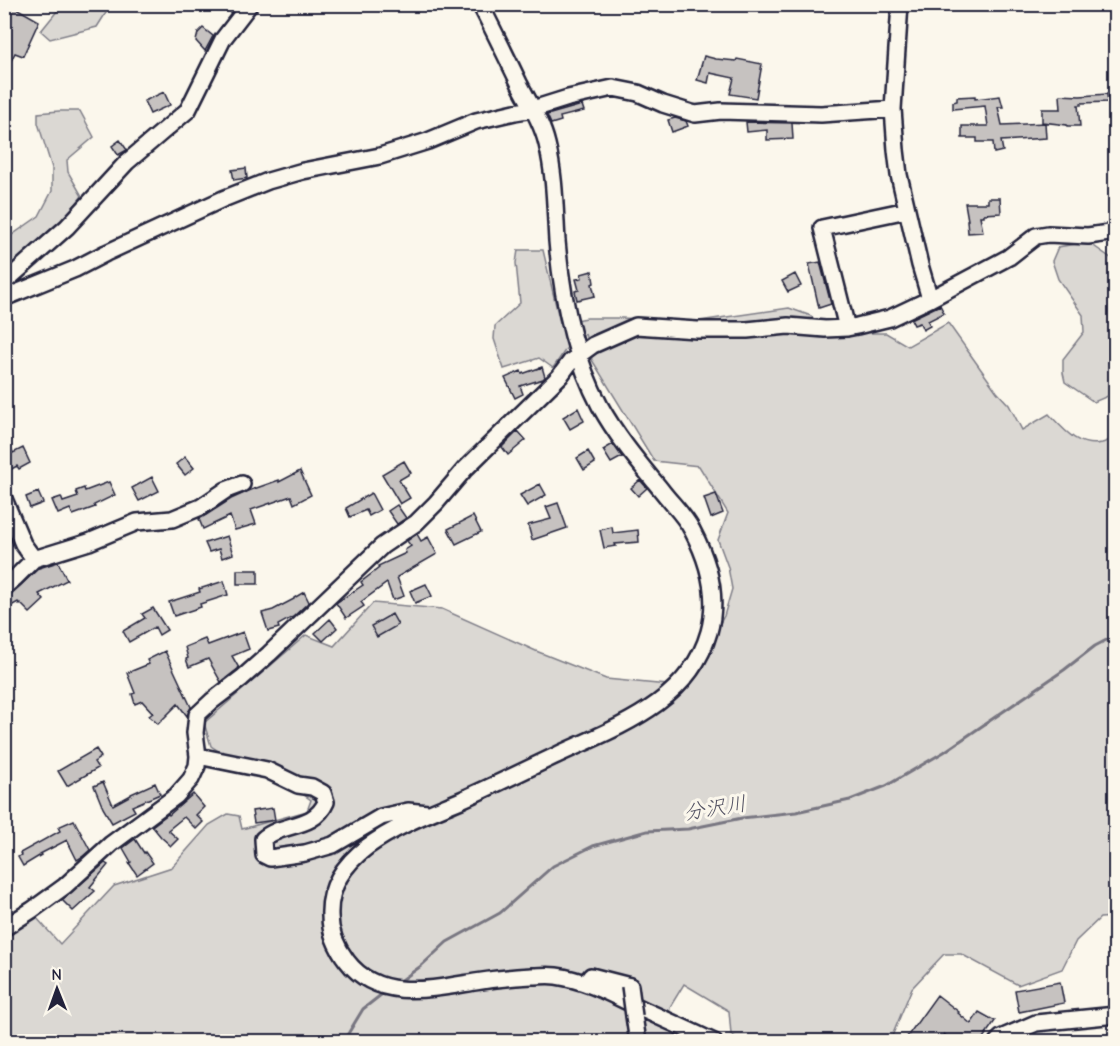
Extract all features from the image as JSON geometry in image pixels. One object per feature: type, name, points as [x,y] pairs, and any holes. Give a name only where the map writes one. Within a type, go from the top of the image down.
[{"type":"street","points":[[4,285],[67,227],[127,162],[188,110],[223,39],[250,4]]},
{"type":"street","points":[[480,4],[533,109],[546,140],[553,173],[562,291],[579,356],[600,406],[629,451],[691,526],[709,567],[713,593],[712,617],[708,636],[695,664],[674,691],[649,710],[470,796],[429,813],[381,838],[357,854],[333,887],[329,903],[330,927],[339,950],[350,966],[364,978],[381,986],[412,991],[506,978],[553,975],[586,983],[714,1041]]},
{"type":"street","points":[[900,4],[893,109],[898,166],[930,299]]},
{"type":"street","points":[[4,298],[75,269],[223,199],[268,181],[303,171],[380,156],[428,141],[476,121],[613,88],[638,93],[695,114],[721,111],[821,114],[893,109]]},
{"type":"street","points":[[847,328],[822,228],[907,210]]},
{"type":"street","points":[[4,928],[65,886],[111,844],[176,796],[191,779],[198,766],[195,733],[197,715],[269,654],[382,546],[416,523],[465,469],[560,376],[572,361],[593,345],[636,326],[697,330],[747,330],[788,326],[847,328],[890,318],[930,299],[1009,257],[1036,236],[1048,234],[1088,236],[1116,232]]},
{"type":"street","points":[[4,587],[34,559],[89,543],[136,522],[171,519],[201,507],[226,490],[242,483]]},
{"type":"street","points":[[4,499],[23,544],[34,559]]},
{"type":"street","points":[[198,756],[267,770],[298,785],[312,787],[323,793],[326,802],[316,816],[299,825],[270,833],[263,839],[264,855],[270,858],[305,854],[333,845],[381,817],[408,811],[429,813]]},
{"type":"street","points":[[586,983],[591,976],[630,986],[638,1041]]},
{"type":"street","points":[[996,1041],[1036,1023],[1116,1015]]},
{"type":"shaded area","points":[[62,5],[111,5],[97,27],[50,39],[41,31]]},
{"type":"shaded area","points":[[80,111],[94,137],[67,160],[68,172],[82,196],[55,228],[5,276],[5,240],[39,216],[52,191],[52,168],[38,123],[38,113]]},
{"type":"shaded area","points":[[1088,242],[1115,261],[1115,393],[1094,402],[1065,382],[1063,359],[1084,332],[1083,315],[1058,279],[1052,261],[1058,247]]},
{"type":"shaded area","points":[[518,250],[543,250],[560,323],[587,318],[692,322],[789,308],[811,316],[828,333],[886,333],[908,346],[948,323],[997,392],[1009,405],[1022,430],[1049,414],[1072,436],[1086,443],[1102,443],[1115,437],[1115,917],[1100,918],[1076,941],[1062,969],[1018,985],[961,954],[944,954],[912,988],[890,1041],[741,1041],[731,1034],[729,1011],[684,984],[670,1007],[668,1030],[694,1041],[5,1042],[5,925],[36,917],[60,944],[114,886],[172,867],[209,825],[228,814],[239,816],[242,829],[307,811],[311,800],[291,786],[226,756],[211,746],[204,723],[306,635],[334,646],[373,603],[442,609],[606,679],[668,685],[686,684],[724,616],[732,589],[728,567],[718,540],[728,513],[699,466],[654,461],[592,360],[585,334],[568,346],[553,368],[539,358],[504,369],[494,339],[495,326],[520,303],[516,263]]},
{"type":"building","points":[[9,4],[39,21],[23,56],[15,53],[4,74],[4,13]]},
{"type":"building","points":[[203,28],[213,36],[205,51],[196,41],[198,33]]},
{"type":"building","points":[[704,56],[762,64],[756,98],[730,94],[734,78],[710,73],[708,83],[697,80]]},
{"type":"building","points":[[164,92],[170,105],[150,114],[144,101]]},
{"type":"building","points":[[1107,94],[1108,102],[1078,105],[1080,126],[1042,122],[1042,109],[1061,109],[1060,95]]},
{"type":"building","points":[[975,96],[975,99],[1000,96],[1003,107],[998,107],[1002,125],[1045,123],[1046,138],[1001,141],[1003,151],[994,153],[993,142],[977,142],[977,138],[962,138],[962,126],[988,126],[985,106],[953,109],[953,102],[957,101],[957,97]]},
{"type":"building","points":[[582,105],[584,111],[560,117],[561,121],[551,124],[547,115]]},
{"type":"building","points":[[675,118],[686,121],[688,126],[672,132],[668,120]]},
{"type":"building","points":[[746,122],[792,123],[793,139],[767,140],[767,130],[747,132]]},
{"type":"building","points":[[120,140],[127,150],[118,155],[112,146]]},
{"type":"building","points":[[246,168],[247,178],[234,180],[232,170]]},
{"type":"building","points":[[988,198],[1000,198],[1001,213],[980,216],[983,232],[968,233],[965,203],[988,203]]},
{"type":"building","points":[[820,262],[831,304],[819,308],[809,264]]},
{"type":"building","points":[[592,271],[595,296],[577,300],[575,291],[579,290],[576,279],[582,278],[581,274]]},
{"type":"building","points":[[795,274],[801,286],[788,292],[782,281]]},
{"type":"building","points":[[940,305],[944,313],[928,321],[930,326],[923,330],[920,323],[914,325],[911,319]]},
{"type":"building","points":[[542,367],[545,377],[520,386],[523,394],[515,398],[505,378],[521,371],[522,374]]},
{"type":"building","points":[[578,408],[584,421],[570,429],[563,417]]},
{"type":"building","points":[[518,431],[526,440],[508,455],[502,447]]},
{"type":"building","points":[[613,444],[622,457],[611,463],[603,450]]},
{"type":"building","points":[[11,448],[13,453],[23,448],[30,463],[19,469],[17,466],[4,473],[4,450]]},
{"type":"building","points":[[588,451],[595,463],[584,470],[577,458]]},
{"type":"building","points":[[185,457],[194,468],[185,475],[176,464]]},
{"type":"building","points":[[404,461],[411,473],[399,480],[410,498],[400,504],[382,474]]},
{"type":"building","points":[[300,471],[311,495],[294,504],[291,496],[251,510],[256,524],[235,530],[230,516],[203,529],[199,519],[231,499],[279,480],[279,482]]},
{"type":"building","points":[[152,477],[159,491],[139,501],[132,488]]},
{"type":"building","points":[[640,480],[647,488],[638,496],[631,488]]},
{"type":"building","points":[[109,482],[115,495],[94,505],[95,507],[73,515],[70,509],[58,514],[52,500],[61,497],[63,502],[78,497],[76,491],[84,488],[85,491]]},
{"type":"building","points":[[540,484],[546,495],[527,506],[520,495]]},
{"type":"building","points":[[38,492],[43,503],[30,508],[26,497]]},
{"type":"building","points":[[371,493],[380,510],[369,516],[366,510],[350,517],[346,508]]},
{"type":"building","points":[[716,494],[723,513],[711,518],[704,498]]},
{"type":"building","points":[[558,503],[567,528],[532,540],[528,525],[551,519],[546,507]]},
{"type":"building","points":[[397,505],[406,518],[397,524],[388,511]]},
{"type":"building","points":[[473,516],[481,532],[456,544],[448,529]]},
{"type":"building","points":[[612,527],[613,533],[638,530],[639,542],[615,544],[616,546],[604,548],[600,530]]},
{"type":"building","points":[[417,534],[421,541],[428,537],[437,554],[397,577],[404,596],[393,600],[387,583],[361,602],[364,606],[346,618],[336,603],[363,585],[361,582],[379,568],[378,566],[406,553],[405,550],[411,546],[407,541]]},
{"type":"building","points":[[227,536],[233,554],[222,558],[219,549],[209,552],[205,543]]},
{"type":"building","points":[[58,562],[67,580],[39,594],[44,600],[30,613],[18,602],[4,610],[4,597],[10,595],[39,568]]},
{"type":"building","points":[[237,570],[258,570],[258,584],[237,584]]},
{"type":"building","points":[[224,581],[228,595],[174,616],[169,602]]},
{"type":"building","points":[[426,584],[432,596],[415,603],[410,591]]},
{"type":"building","points":[[304,592],[309,602],[293,617],[278,625],[279,628],[268,631],[262,613],[273,610]]},
{"type":"building","points":[[153,608],[167,630],[159,635],[155,627],[129,642],[123,631],[145,618],[142,614]]},
{"type":"building","points":[[392,614],[398,625],[377,637],[371,626]]},
{"type":"building","points":[[330,619],[337,628],[323,641],[315,633]]},
{"type":"building","points":[[243,632],[249,649],[232,656],[239,668],[221,682],[208,659],[189,667],[185,647],[205,639],[208,645]]},
{"type":"building","points":[[165,651],[191,707],[187,716],[178,704],[158,724],[149,716],[153,713],[142,701],[135,704],[132,694],[135,693],[127,673],[149,664],[147,660]]},
{"type":"building","points":[[96,749],[101,757],[94,762],[98,768],[67,786],[58,771]]},
{"type":"building","points":[[103,782],[113,805],[155,783],[160,794],[132,806],[135,811],[112,823],[94,786]]},
{"type":"building","points":[[193,794],[204,807],[196,815],[203,822],[196,829],[184,817],[168,830],[178,839],[171,846],[152,826]]},
{"type":"building","points":[[273,808],[275,820],[254,823],[252,811]]},
{"type":"building","points":[[74,820],[90,850],[77,860],[67,840],[23,866],[18,857],[20,853],[60,831],[58,827]]},
{"type":"building","points":[[135,839],[153,863],[137,875],[123,848]]},
{"type":"building","points":[[105,863],[108,865],[90,887],[95,891],[73,911],[62,900]]},
{"type":"building","points":[[1060,982],[1064,1003],[1019,1012],[1015,990]]},
{"type":"building","points":[[937,995],[971,1024],[979,1012],[995,1021],[981,1041],[953,1041],[944,1034],[939,1041],[904,1041]]},
{"type":"waterway","name":"分沢川","points":[[399,982],[447,942],[500,913],[553,866],[593,846],[647,831],[688,829],[742,818],[796,812],[850,800],[886,786],[944,752],[1064,670],[1095,646],[1116,635]]},
{"type":"waterway","name":"分沢川","points":[[343,1042],[363,1009],[386,991]]}]
